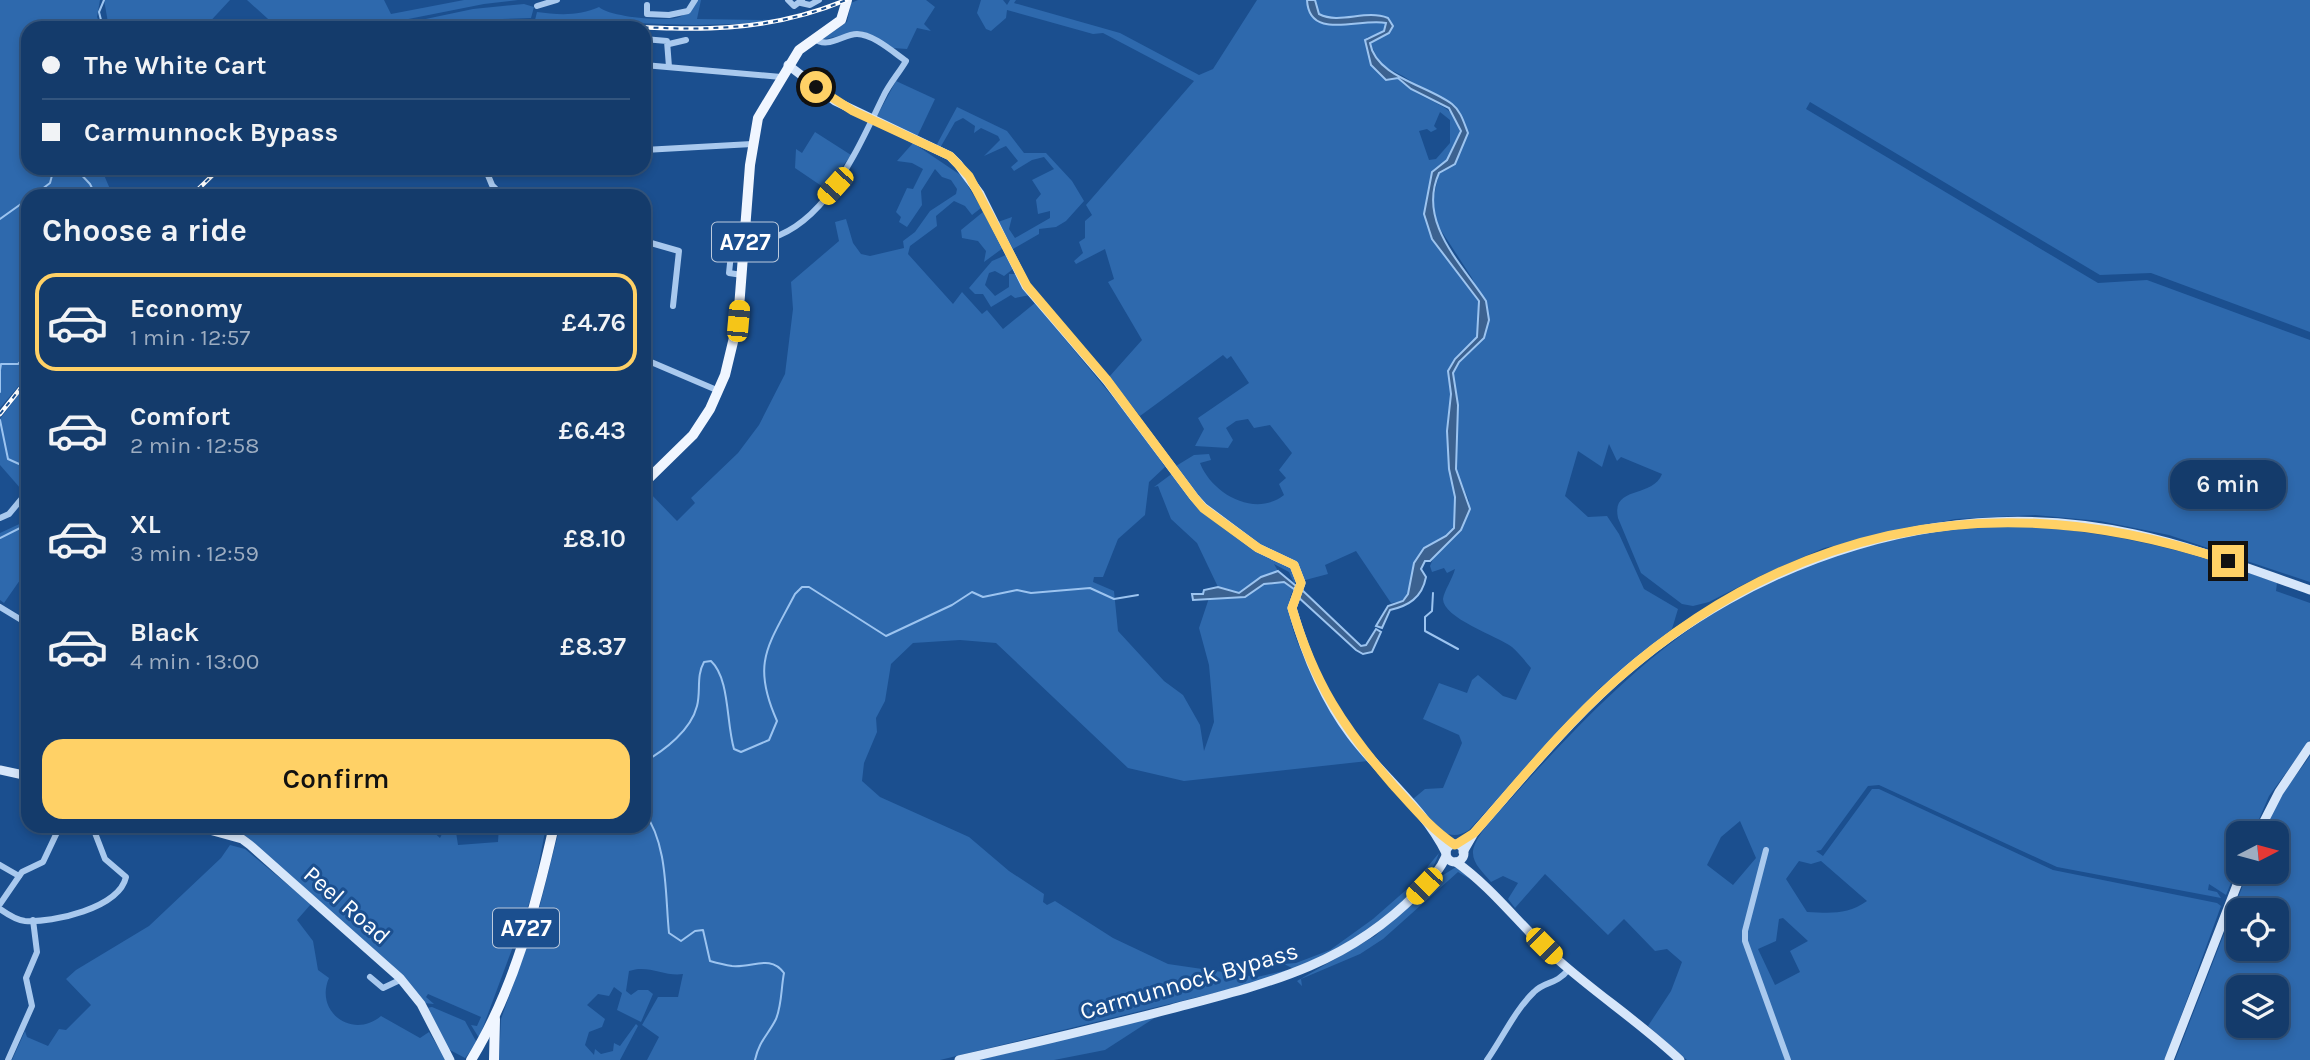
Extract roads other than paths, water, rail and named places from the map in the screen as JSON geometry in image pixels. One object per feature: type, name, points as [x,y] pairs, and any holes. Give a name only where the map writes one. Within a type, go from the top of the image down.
[{"type":"main road","name":"A727","points":[[651,476],[693,435],[719,391],[735,341],[752,144],[758,118],[788,65],[814,38],[841,20],[847,0]]},
{"type":"main road","points":[[788,65],[835,101],[950,156],[969,176],[1027,286],[1107,380],[1203,508],[1258,548],[1292,562],[1300,578],[1292,608],[1329,702],[1351,735],[1433,831],[1446,855],[1481,880],[1569,969],[1642,1025],[1680,1060]]},
{"type":"main road","points":[[1456,862],[1474,833],[1564,732],[1645,656],[1729,599],[1799,564],[1858,544],[1959,524],[2012,521],[2097,527],[2165,541],[2309,590]]},
{"type":"main road","points":[[2264,821],[2279,792],[2310,746]]},
{"type":"main road","points":[[0,770],[21,774]]},
{"type":"main road","points":[[1433,831],[1463,853],[1481,880]]},
{"type":"main road","name":"Peel Road","points":[[224,833],[250,845],[402,979],[421,1004],[450,1060]]},
{"type":"main road","name":"A727","points":[[472,1060],[495,1015],[540,889],[552,833]]},
{"type":"main road","points":[[1446,855],[1448,848],[1474,833]]},
{"type":"main road","name":"Carmunnock Bypass","points":[[1440,870],[1446,855]]},
{"type":"main road","name":"Carmunnock Bypass","points":[[960,1060],[1106,1026],[1292,976],[1340,953],[1378,928],[1440,870],[1456,862]]},
{"type":"main road","points":[[2169,1060],[2237,884]]},
{"type":"main road","name":"A727","points":[[494,1060],[495,1015]]},
{"type":"main road","name":"Peel Road","points":[[443,1048],[460,1060]]},
{"type":"main road","points":[[472,1060],[481,1060]]},
{"type":"street","points":[[537,6],[557,0]]},
{"type":"street","points":[[648,5],[647,14],[669,15],[688,11],[695,0]]},
{"type":"street","points":[[782,0],[788,0],[794,6],[802,1],[810,5],[819,0]]},
{"type":"street","points":[[745,242],[777,237],[809,215],[835,186],[906,61],[863,34],[825,42],[814,38]]},
{"type":"street","points":[[651,38],[658,38],[669,44],[686,40]]},
{"type":"street","points":[[669,44],[670,67]]},
{"type":"street","points":[[651,66],[780,77]]},
{"type":"street","points":[[651,150],[752,144]]},
{"type":"street","points":[[651,243],[679,251],[673,306]]},
{"type":"street","points":[[651,362],[719,391]]},
{"type":"street","points":[[1,515],[21,498]]},
{"type":"street","points":[[0,607],[21,620]]},
{"type":"street","points":[[57,833],[43,862],[19,876],[0,906],[15,918],[33,920],[80,914],[118,891],[126,881],[123,873],[104,859],[95,833]]},
{"type":"street","points":[[1766,850],[1745,930],[1745,941],[1788,1060]]},
{"type":"street","points":[[0,865],[19,876]]},
{"type":"street","points":[[2,1051],[10,1057],[32,1006],[26,978],[37,952],[33,920]]},
{"type":"street","points":[[1487,1060],[1531,994],[1560,980],[1569,969]]},
{"type":"street","points":[[370,977],[383,988],[402,979]]},
{"type":"waterway","points":[[101,21],[99,12],[104,0]]},
{"type":"waterway","points":[[42,189],[50,183],[52,175]]},
{"type":"waterway","points":[[82,175],[92,189]]},
{"type":"waterway","points":[[0,219],[21,204]]},
{"type":"waterway","points":[[0,370],[1,364],[18,364],[21,361]]},
{"type":"waterway","points":[[0,371],[0,392]]},
{"type":"waterway","points":[[0,420],[8,459],[21,465]]},
{"type":"waterway","points":[[0,538],[21,528]]},
{"type":"waterway","points":[[651,758],[683,731],[694,715],[704,662],[711,661],[725,690],[734,749],[741,752],[769,740],[777,721],[765,684],[766,655],[777,628],[795,594],[802,587],[809,587],[886,636],[952,605],[972,592],[983,597],[1017,590],[1031,593],[1090,588],[1114,599],[1138,595]]},
{"type":"waterway","points":[[1433,593],[1432,611],[1425,617],[1425,631],[1458,649]]},
{"type":"waterway","points":[[651,823],[661,854],[669,933],[681,941],[695,931],[703,930],[710,961],[732,966],[767,963],[779,967],[784,973],[778,1013],[755,1060]]},
{"type":"railway","points":[[651,27],[737,27],[773,22],[846,0]]},
{"type":"railway","points":[[198,189],[213,175]]},
{"type":"railway","points":[[0,414],[21,388]]}]
